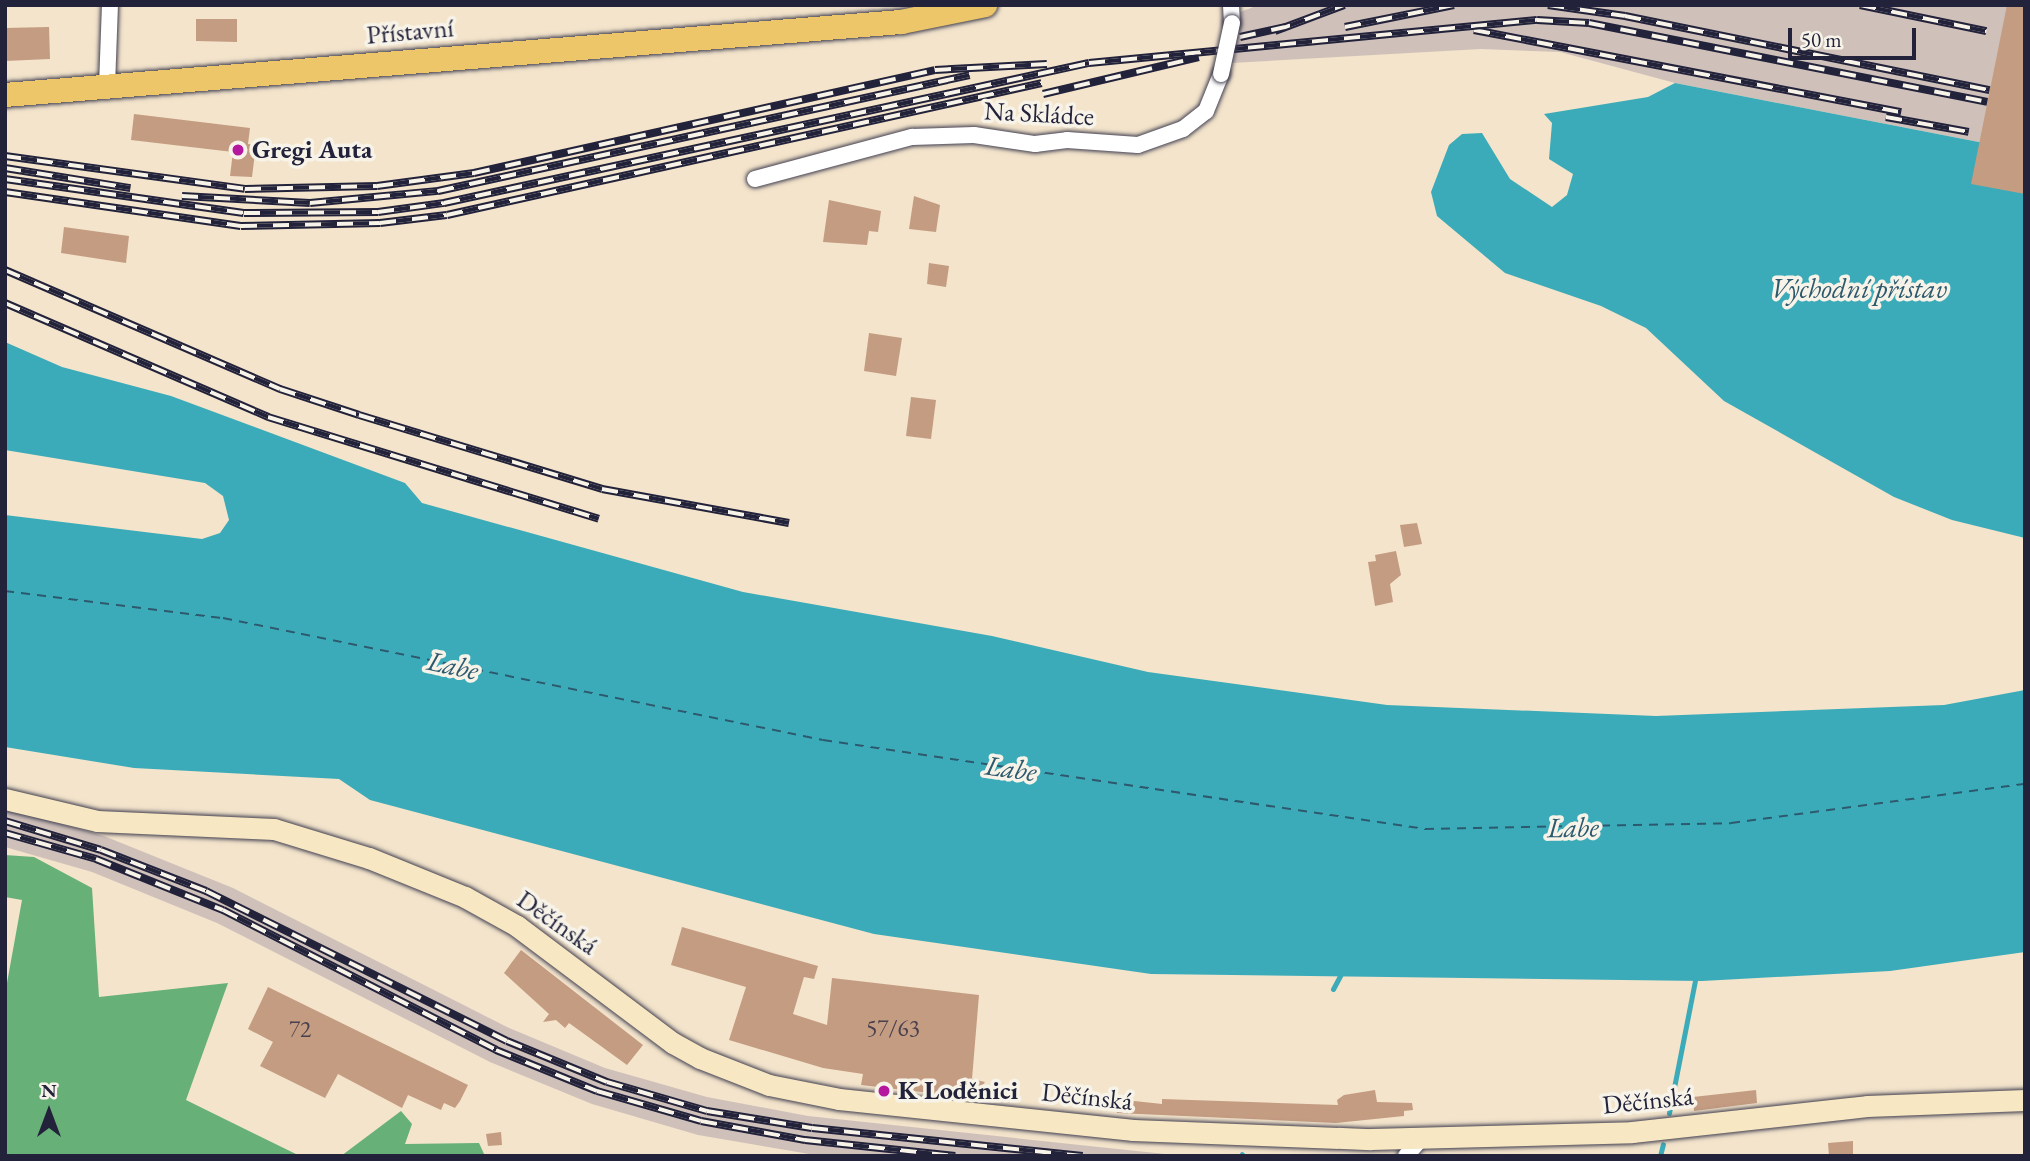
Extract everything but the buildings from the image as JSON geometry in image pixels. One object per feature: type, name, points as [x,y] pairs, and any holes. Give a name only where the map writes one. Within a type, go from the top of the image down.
[{"type":"main road","name":"Přístavní","points":[[5,95],[901,22],[985,5]]},
{"type":"main road","name":"Děčínská","points":[[5,799],[97,821],[274,830],[369,858],[465,897],[517,926],[691,1053],[746,1078],[801,1093],[1133,1130],[1266,1138],[1421,1139],[1632,1132],[1867,1107],[2025,1100]]},
{"type":"street","points":[[107,86],[110,5]]},
{"type":"street","name":"Na Skládce","points":[[755,179],[912,137],[974,135],[1035,144],[1068,140],[1138,145],[1183,129],[1206,111],[1221,74],[1232,23],[1231,5]]},
{"type":"street","points":[[1406,1156],[1421,1139]]},
{"type":"shaded area","points":[[1259,5],[2025,5],[2025,151],[1675,83],[1560,52],[1481,49],[1232,63],[1240,12]]},
{"type":"shaded area","points":[[5,808],[104,836],[233,888],[507,1027],[605,1068],[707,1097],[808,1116],[1184,1156],[821,1156],[698,1135],[592,1104],[490,1062],[217,923],[92,872],[5,847]]},
{"type":"green space","points":[[5,855],[34,857],[92,888],[99,997],[228,983],[186,1100],[300,1156],[5,1156],[5,994],[22,900],[5,897]]},
{"type":"green space","points":[[401,1111],[412,1124],[405,1144],[479,1143],[485,1156],[341,1156]]},
{"type":"water","name":"Východní přístav","points":[[1675,83],[2025,151],[2025,538],[1952,520],[1894,497],[1724,401],[1646,328],[1601,306],[1505,273],[1437,216],[1431,192],[1449,145],[1462,134],[1482,133],[1510,179],[1552,207],[1567,195],[1573,174],[1549,159],[1552,123],[1544,114],[1648,97]]},
{"type":"water","name":"Labe","points":[[5,342],[62,367],[171,396],[405,483],[422,503],[743,592],[992,636],[1148,672],[1387,705],[1656,716],[1944,705],[2025,690],[2025,952],[1890,971],[1702,981],[1151,974],[874,934],[370,800],[339,779],[134,768],[5,747],[5,515],[202,539],[220,533],[229,520],[223,496],[205,483],[5,450]]},
{"type":"waterway","points":[[1333,989],[1343,970]]},
{"type":"waterway","points":[[1669,1113],[1696,975]]},
{"type":"waterway","points":[[1660,1156],[1663,1144]]},
{"type":"ferry route","points":[[5,591],[223,618],[823,740],[1425,829],[1731,823],[2025,784]]},
{"type":"railway","points":[[1275,31],[1344,5]]},
{"type":"railway","points":[[1345,27],[1454,5]]},
{"type":"railway","points":[[1548,5],[1625,16],[1990,90]]},
{"type":"railway","points":[[1860,5],[1986,31]]},
{"type":"railway","points":[[5,179],[244,213],[378,212],[444,203],[1089,63],[1537,20],[1589,23],[1987,102]]},
{"type":"railway","points":[[1240,37],[1285,27]]},
{"type":"railway","points":[[1474,30],[1901,112]]},
{"type":"railway","points":[[1043,94],[1199,57]]},
{"type":"railway","points":[[5,156],[245,189],[377,186],[474,173],[935,70],[1047,64]]},
{"type":"railway","points":[[182,196],[310,203],[438,191],[970,75]]},
{"type":"railway","points":[[5,192],[241,226],[380,223],[447,215],[1042,83]]},
{"type":"railway","points":[[1886,117],[1969,132]]},
{"type":"railway","points":[[5,168],[130,188]]},
{"type":"railway","points":[[5,270],[280,389],[359,415],[602,489],[789,523]]},
{"type":"railway","points":[[5,303],[268,417],[599,519]]},
{"type":"railway","points":[[5,821],[101,850],[206,891],[507,1041],[607,1082],[707,1111],[812,1128],[1083,1156]]},
{"type":"railway","points":[[5,833],[96,859],[223,910],[496,1050],[597,1091],[701,1121],[805,1140],[955,1156]]},
{"type":"place","name":"Gregi Auta","points":[[238,150]]},
{"type":"place","name":"K Loděnici","points":[[884,1091]]}]
